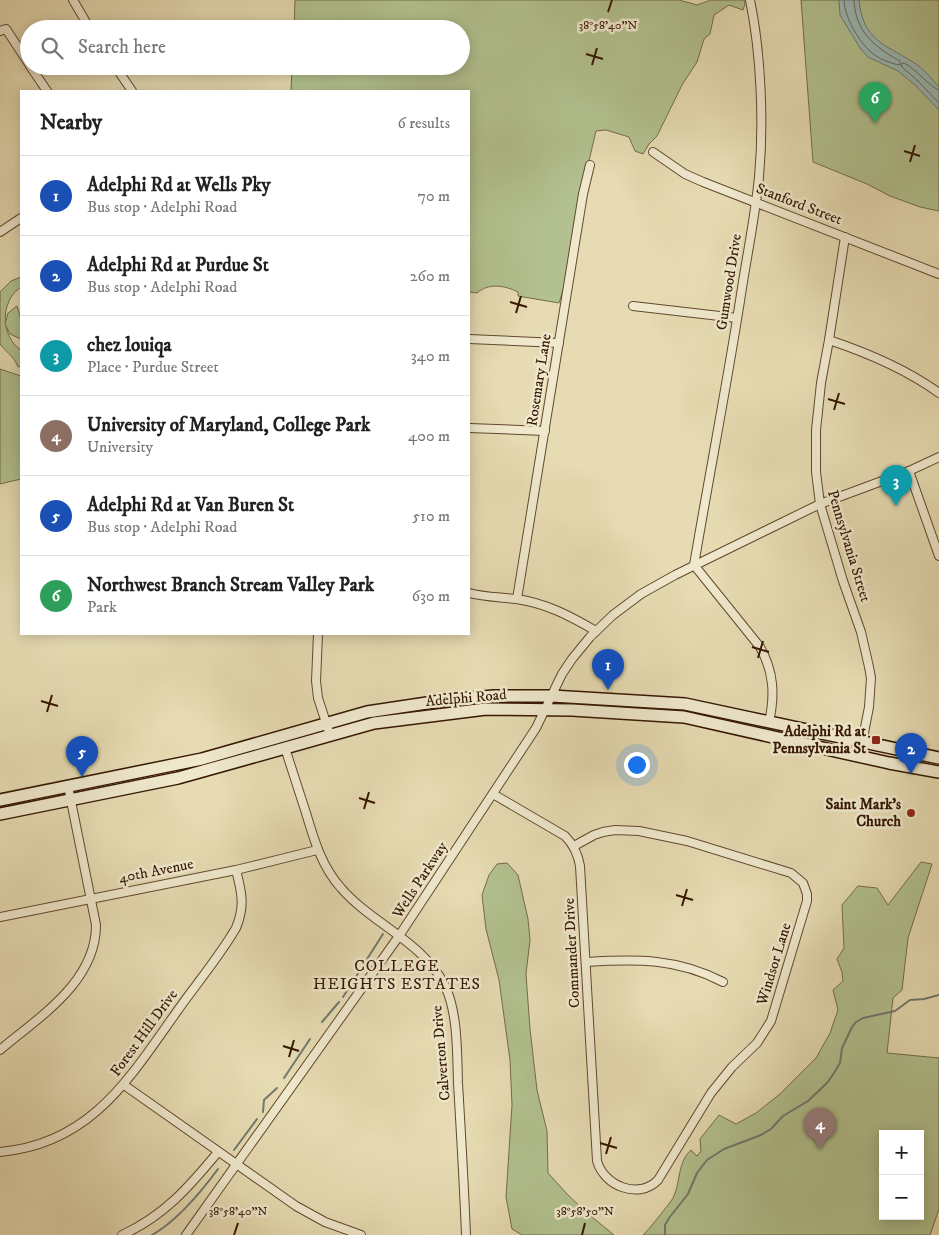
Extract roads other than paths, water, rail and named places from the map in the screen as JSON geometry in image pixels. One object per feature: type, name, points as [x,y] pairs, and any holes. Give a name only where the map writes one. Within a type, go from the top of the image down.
[{"type":"main road","name":"Adelphi Road","points":[[0,800],[202,758],[383,709],[446,700],[494,696],[552,696],[675,702],[725,711],[939,758]]},
{"type":"main road","name":"Adelphi Road","points":[[0,814],[178,778],[368,724],[486,709],[684,716],[889,763],[939,772]]},
{"type":"street","points":[[73,0],[85,20]]},
{"type":"street","name":"Gumwood Drive","points":[[694,565],[756,203],[761,130],[758,53],[750,0]]},
{"type":"street","points":[[0,31],[6,29],[20,50]]},
{"type":"street","points":[[37,75],[46,90]]},
{"type":"street","points":[[121,75],[131,90]]},
{"type":"street","name":"Stanford Street","points":[[653,152],[693,178],[939,274]]},
{"type":"street","name":"Rosemary Lane","points":[[517,599],[583,194],[590,165]]},
{"type":"street","points":[[0,231],[20,219]]},
{"type":"street","name":"Pennsylvania Street","points":[[845,237],[821,383],[816,430],[817,488],[820,504],[867,656],[870,678],[869,707],[862,742]]},
{"type":"street","points":[[633,306],[737,318]]},
{"type":"street","points":[[470,339],[559,343]]},
{"type":"street","points":[[829,340],[892,365],[939,393]]},
{"type":"street","points":[[470,428],[545,431]]},
{"type":"street","name":"Wells Parkway","points":[[186,1235],[400,936],[536,728],[562,674],[596,631],[613,615],[641,594],[694,565],[820,504],[909,471],[939,457]]},
{"type":"street","points":[[909,471],[939,556]]},
{"type":"street","points":[[694,565],[760,647],[766,658],[773,683],[773,703],[769,722]]},
{"type":"street","points":[[470,593],[517,599],[555,609],[596,631]]},
{"type":"street","points":[[318,635],[317,690],[319,704],[330,735]]},
{"type":"street","name":"Calverton Drive","points":[[285,748],[317,850],[329,873],[349,897],[400,936],[436,971],[451,999],[457,1062],[466,1235]]},
{"type":"street","points":[[0,1050],[58,1001],[80,976],[86,968],[96,938],[96,925],[68,786]]},
{"type":"street","points":[[492,794],[565,836],[574,846]]},
{"type":"street","name":"Windsor Lane","points":[[574,846],[596,834],[615,830],[638,831],[671,837],[791,872],[803,883],[807,898],[772,1021],[757,1043],[732,1067],[711,1093],[658,1180],[640,1190],[624,1188],[608,1178],[602,1171],[597,1157]]},
{"type":"street","name":"Commander Drive","points":[[574,846],[580,866],[597,1157]]},
{"type":"street","name":"40th Avenue","points":[[0,917],[236,870],[317,850]]},
{"type":"street","name":"Forest Hill Drive","points":[[0,1152],[47,1141],[73,1129],[93,1116],[124,1085],[236,928],[241,912],[242,900],[236,870]]},
{"type":"street","points":[[587,962],[650,961],[674,964],[702,972],[723,982]]},
{"type":"street","points":[[124,1085],[296,1206],[318,1219],[343,1230],[362,1235]]},
{"type":"street","points":[[122,1235],[149,1221],[176,1200],[186,1191],[218,1152]]},
{"type":"water","points":[[839,0],[859,0],[861,13],[870,32],[884,45],[924,70],[939,87],[939,110],[915,85],[898,71],[868,57],[860,48],[840,15]]},
{"type":"waterway","points":[[343,997],[383,934]]},
{"type":"waterway","points":[[665,1235],[665,1225],[688,1194],[697,1173],[707,1160],[724,1149],[761,1135],[771,1129],[783,1116],[808,1101],[827,1083],[840,1063],[842,1048],[856,1022],[863,1018],[895,1011],[910,1000],[939,995]]},
{"type":"waterway","points":[[322,1022],[339,1002]]},
{"type":"waterway","points":[[284,1078],[310,1039]]},
{"type":"waterway","points":[[263,1112],[264,1100],[277,1088]]},
{"type":"waterway","points":[[234,1150],[257,1119]]},
{"type":"waterway","points":[[152,1235],[179,1214],[218,1169]]},
{"type":"place","name":"Northwest Branch Stream Valley Park","points":[[875,123]]},
{"type":"place","name":"chez louiqa","points":[[896,506]]},
{"type":"place","name":"Adelphi Rd at Wells Pky","points":[[608,690]]},
{"type":"place","name":"Adelphi Rd at Pennsylvania St","points":[[876,740]]},
{"type":"place","name":"Adelphi Rd at Purdue St","points":[[911,774]]},
{"type":"place","name":"Adelphi Rd at Van Buren St","points":[[82,777]]},
{"type":"place","name":"Saint Mark's Church","points":[[911,813]]},
{"type":"place","name":"University of Maryland, College Park","points":[[820,1149]]},
{"type":"district","name":"COLLEGE HEIGHTS ESTATES","points":[[397,975]]}]
